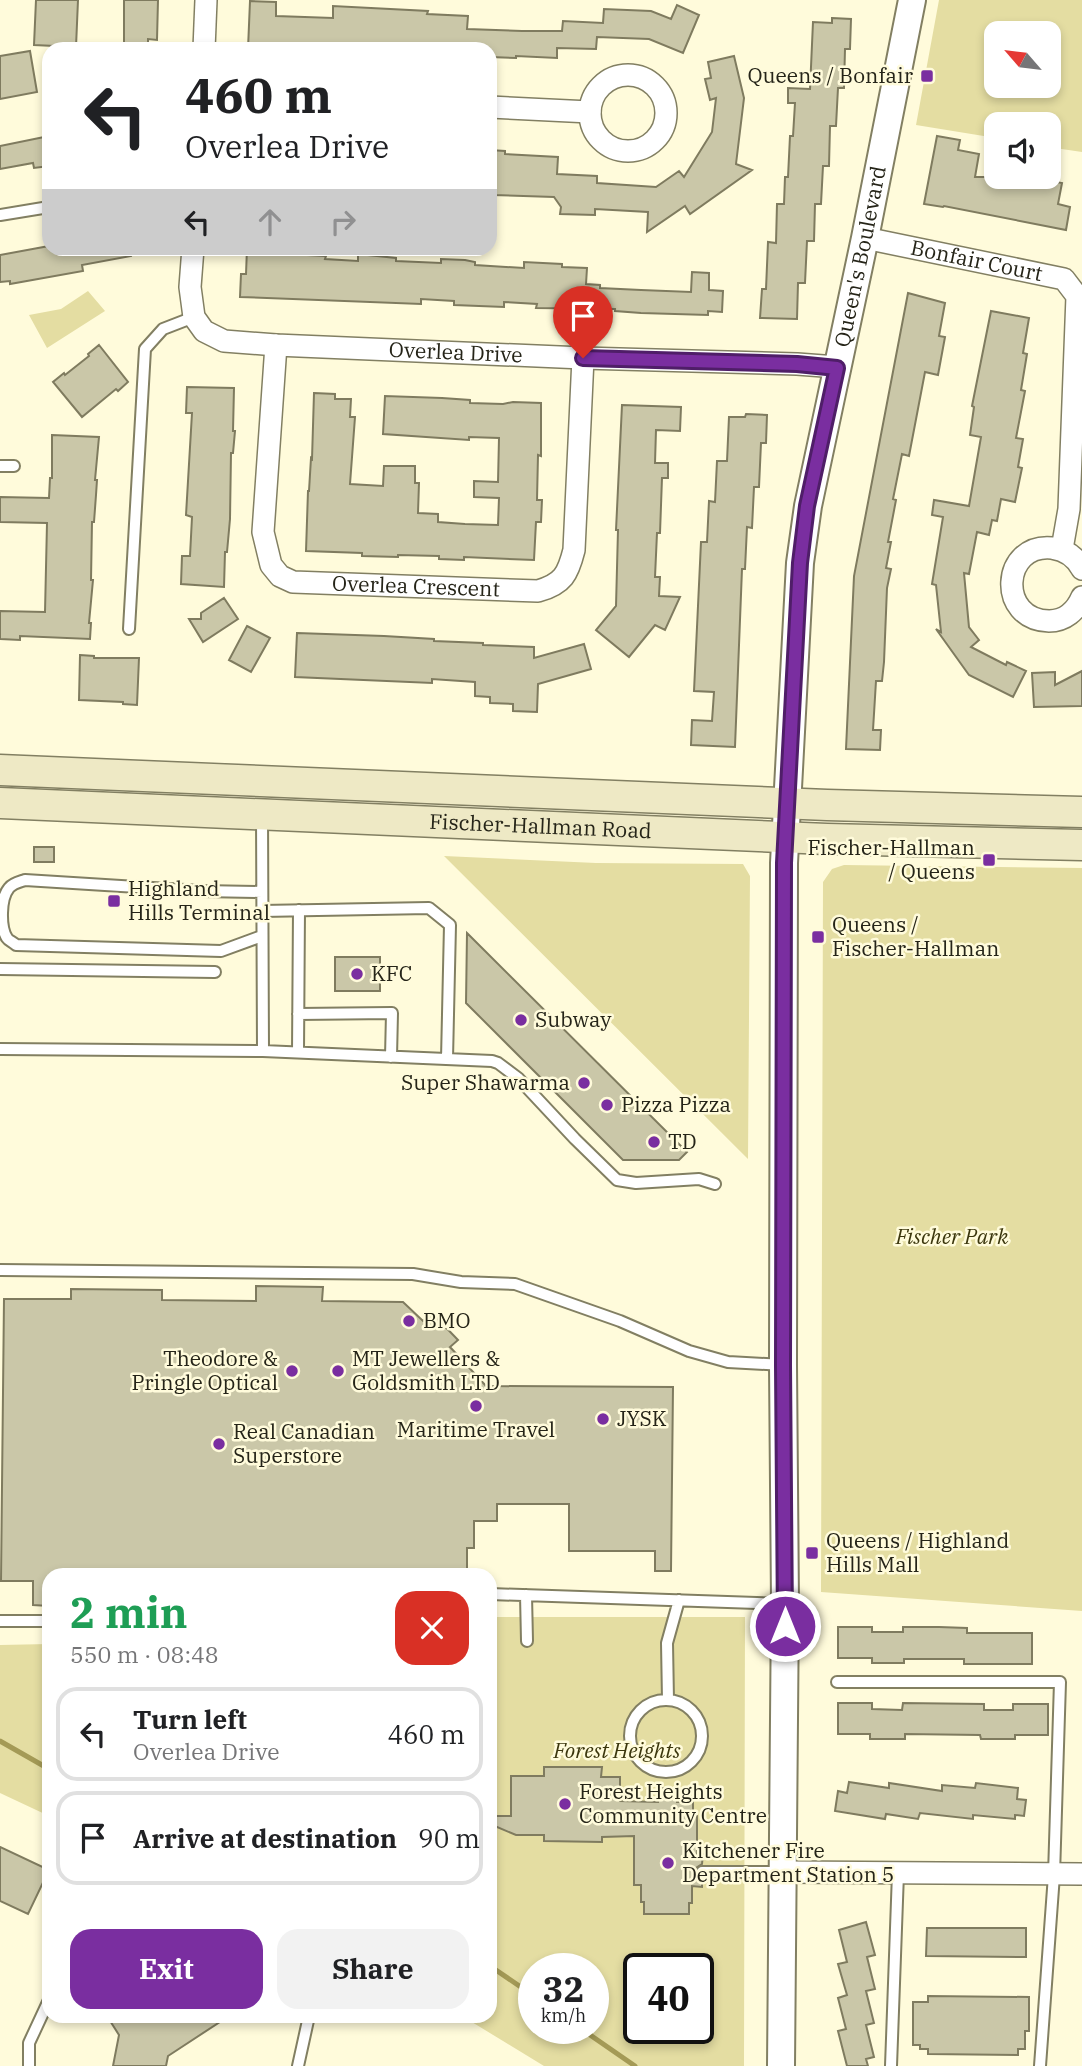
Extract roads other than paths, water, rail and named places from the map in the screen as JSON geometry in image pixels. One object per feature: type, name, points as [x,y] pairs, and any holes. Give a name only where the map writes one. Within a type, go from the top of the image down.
[{"type":"main road","name":"Fischer-Hallman Road","points":[[0,770],[786,803],[1082,812]]},
{"type":"main road","name":"Fischer-Hallman Road","points":[[0,803],[785,837],[1082,845]]},
{"type":"street","points":[[204,42],[206,0]]},
{"type":"street","name":"Queen's Boulevard","points":[[781,2066],[785,1604],[785,837],[800,563],[807,506],[865,238],[912,0]]},
{"type":"street","points":[[497,107],[590,112]]},
{"type":"street","name":"Bonfair Court","points":[[865,238],[1064,279],[1077,296],[1069,509],[1062,549]]},
{"type":"street","points":[[192,256],[190,287],[194,317]]},
{"type":"street","name":"Overlea Drive","points":[[194,317],[204,331],[224,341],[583,358],[797,364],[837,368]]},
{"type":"street","name":"Overlea Crescent","points":[[276,345],[262,532],[271,565],[280,576],[293,582],[538,591],[554,587],[564,577],[574,550],[583,358]]},
{"type":"street","points":[[1082,569],[1073,556],[1062,549],[1042,547],[1019,561],[1011,582],[1012,595],[1018,606],[1027,615],[1040,621],[1066,617],[1077,609],[1082,597]]},
{"type":"street","points":[[782,1872],[1082,1874]]},
{"type":"lane","points":[[0,215],[42,208]]},
{"type":"lane","points":[[129,629],[145,349],[163,329],[194,317]]},
{"type":"lane","points":[[0,466],[14,466]]},
{"type":"lane","points":[[262,813],[263,1051]]},
{"type":"lane","points":[[262,892],[25,880],[11,885],[3,898],[1,913],[5,937],[16,945],[221,951],[262,936]]},
{"type":"lane","points":[[262,911],[429,908],[450,925],[447,1059]]},
{"type":"lane","points":[[298,1052],[299,910]]},
{"type":"lane","points":[[0,968],[215,972]]},
{"type":"lane","points":[[298,1014],[392,1013],[391,1056]]},
{"type":"lane","points":[[0,1049],[263,1051],[498,1063],[518,1078],[617,1180],[636,1183],[699,1179],[715,1184]]},
{"type":"lane","points":[[0,1270],[413,1274],[461,1282],[515,1284],[620,1321],[689,1351],[728,1362],[783,1365]]},
{"type":"lane","points":[[497,1594],[785,1604]]},
{"type":"lane","points":[[526,1595],[527,1641]]},
{"type":"lane","points":[[668,1700],[667,1643],[679,1600]]},
{"type":"lane","points":[[0,1621],[42,1621]]},
{"type":"lane","points":[[837,1682],[1060,1682],[1054,1875],[1040,2066]]},
{"type":"lane","points":[[668,1700],[687,1706],[694,1713],[700,1724],[702,1737],[699,1751],[692,1761],[681,1769],[660,1772],[641,1764],[630,1743],[630,1730],[635,1717],[643,1708],[656,1701],[668,1700]]},
{"type":"lane","points":[[702,1872],[782,1872]]},
{"type":"lane","points":[[891,2066],[898,1873]]},
{"type":"lane","points":[[29,2066],[29,2043],[42,2015]]},
{"type":"lane","points":[[298,2066],[307,2023]]},
{"type":"waterway","points":[[0,1741],[42,1765]]},
{"type":"waterway","points":[[497,1971],[518,1985]]},
{"type":"waterway","points":[[603,2044],[635,2066]]},
{"type":"place","name":"Queens / Bonfair","points":[[927,76]]},
{"type":"place","name":"Fischer-Hallman / Queens","points":[[989,860]]},
{"type":"place","name":"Highland Hills Terminal","points":[[114,901]]},
{"type":"place","name":"Queens / Fischer-Hallman","points":[[818,937]]},
{"type":"place","name":"KFC","points":[[357,974]]},
{"type":"place","name":"Subway","points":[[521,1020]]},
{"type":"place","name":"Super Shawarma","points":[[584,1083]]},
{"type":"place","name":"Pizza Pizza","points":[[607,1105]]},
{"type":"place","name":"TD","points":[[654,1142]]},
{"type":"place","name":"BMO","points":[[409,1321]]},
{"type":"place","name":"Theodore & Pringle Optical","points":[[292,1371]]},
{"type":"place","name":"MT Jewellers & Goldsmith LTD","points":[[338,1371]]},
{"type":"place","name":"Maritime Travel","points":[[476,1406]]},
{"type":"place","name":"JYSK","points":[[603,1419]]},
{"type":"place","name":"Real Canadian Superstore","points":[[219,1444]]},
{"type":"place","name":"Queens / Highland Hills Mall","points":[[812,1553]]},
{"type":"place","name":"Forest Heights Community Centre","points":[[565,1804]]},
{"type":"place","name":"Kitchener Fire Department Station 5","points":[[668,1863]]},
{"type":"park label","name":"Fischer Park","points":[[952,1237]]},
{"type":"park label","name":"Forest Heights","points":[[617,1751]]}]
